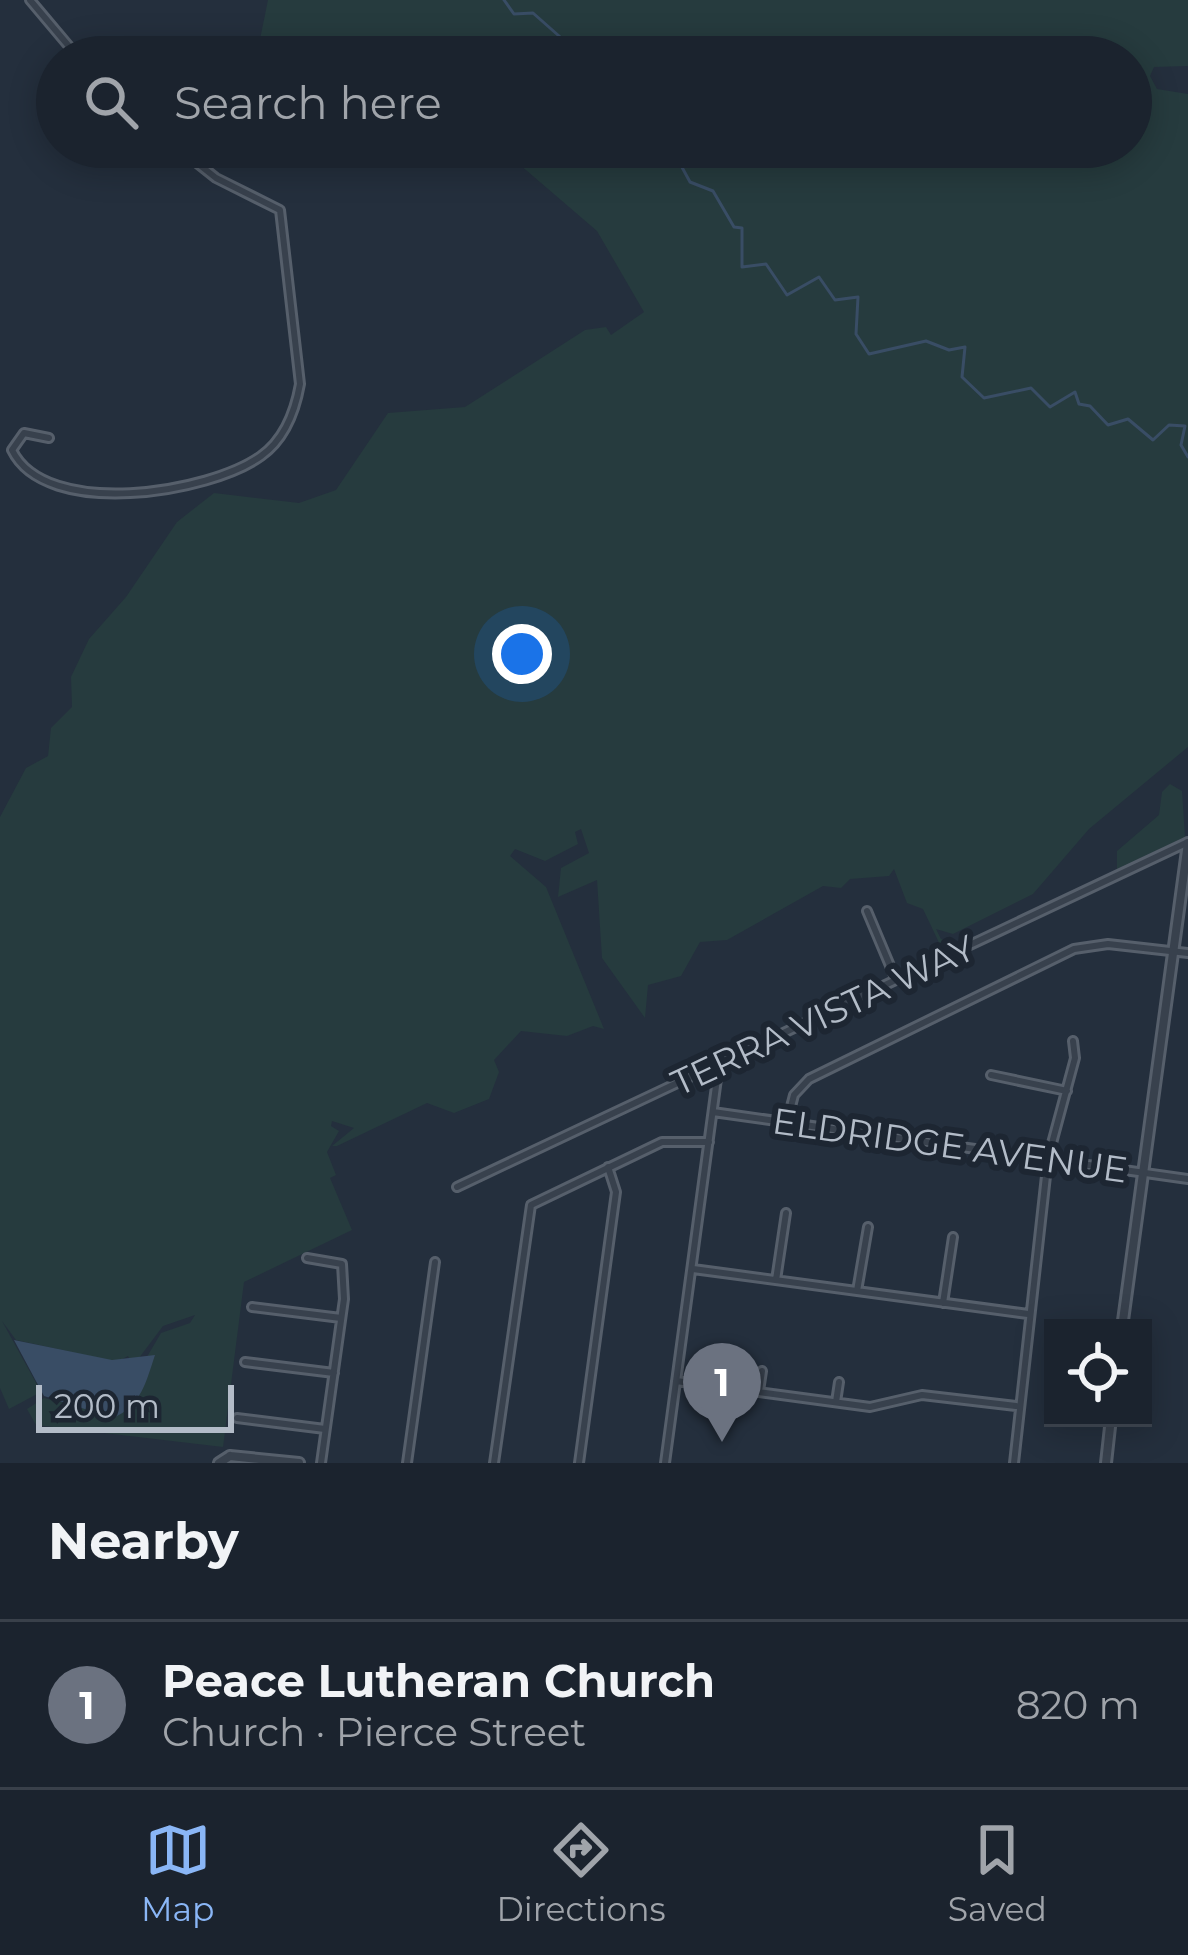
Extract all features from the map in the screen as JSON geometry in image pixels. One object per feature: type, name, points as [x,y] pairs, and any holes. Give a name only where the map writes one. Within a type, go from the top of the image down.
[{"type":"street","points":[[31,0],[61,36]]},
{"type":"street","points":[[49,438],[24,433],[12,450],[52,486],[76,492],[161,490],[236,471],[264,454],[284,433],[300,384],[280,210],[203,168]]},
{"type":"street","points":[[1123,1319],[1188,843]]},
{"type":"street","name":"TERRA VISTA WAY","points":[[457,1186],[1188,843]]},
{"type":"street","points":[[867,910],[896,980]]},
{"type":"street","points":[[787,1122],[794,1095],[809,1078],[1074,949],[1108,944],[1188,953]]},
{"type":"street","points":[[1014,1463],[1016,1406],[1048,1159],[1075,1058],[1072,1041]]},
{"type":"street","points":[[665,1463],[719,1064]]},
{"type":"street","points":[[991,1075],[1067,1091]]},
{"type":"street","name":"ELDRIDGE AVENUE","points":[[713,1112],[1188,1179]]},
{"type":"street","points":[[494,1463],[528,1217],[542,1197],[662,1142],[709,1142]]},
{"type":"street","points":[[579,1463],[616,1192],[608,1166]]},
{"type":"street","points":[[776,1280],[786,1213]]},
{"type":"street","points":[[857,1291],[868,1227]]},
{"type":"street","points":[[943,1303],[953,1237]]},
{"type":"street","points":[[307,1258],[342,1264],[344,1299],[321,1463]]},
{"type":"street","points":[[407,1463],[435,1262]]},
{"type":"street","points":[[692,1268],[1028,1314]]},
{"type":"street","points":[[252,1307],[341,1318]]},
{"type":"street","points":[[244,1362],[334,1373]]},
{"type":"street","points":[[759,1391],[762,1371]]},
{"type":"street","points":[[676,1381],[871,1407],[922,1395],[1016,1406]]},
{"type":"street","points":[[836,1403],[839,1382]]},
{"type":"street","points":[[237,1418],[326,1429]]},
{"type":"street","points":[[1106,1463],[1110,1427]]},
{"type":"street","points":[[219,1463],[230,1459],[299,1463]]},
{"type":"green space","points":[[268,0],[1188,0],[1188,66],[1154,67],[1152,72],[1152,36],[261,36]]},
{"type":"green space","points":[[1152,80],[1157,89],[1188,94],[1188,747],[1089,829],[1033,894],[953,934],[936,929],[941,939],[958,944],[943,951],[923,909],[907,903],[894,869],[889,876],[850,879],[841,888],[823,886],[727,940],[700,942],[681,976],[648,985],[645,1018],[602,958],[597,880],[558,897],[561,868],[589,853],[581,829],[575,832],[578,844],[545,861],[515,849],[510,856],[546,887],[604,1029],[593,1026],[567,1036],[521,1031],[494,1060],[499,1072],[489,1099],[454,1113],[427,1103],[337,1146],[332,1146],[354,1128],[332,1121],[331,1126],[339,1131],[327,1152],[336,1175],[330,1178],[352,1230],[244,1282],[223,1447],[36,1425],[27,1409],[44,1398],[106,1414],[125,1406],[139,1410],[143,1404],[128,1389],[161,1333],[190,1323],[195,1315],[163,1326],[133,1366],[128,1356],[117,1362],[16,1340],[2,1321],[41,1392],[9,1409],[0,1388],[0,817],[26,768],[48,756],[51,728],[72,707],[71,677],[89,639],[126,597],[177,522],[214,493],[299,503],[336,490],[388,413],[465,407],[585,330],[606,327],[611,335],[644,312],[597,231],[524,168],[1152,168]]},
{"type":"green space","points":[[1170,784],[1182,791],[1185,837],[1117,869],[1117,851],[1159,815],[1162,792]]},
{"type":"water","points":[[14,1340],[112,1360],[155,1355],[136,1400],[113,1418],[44,1396]]},
{"type":"waterway","points":[[504,0],[514,14],[533,13],[559,36]]},
{"type":"waterway","points":[[682,168],[690,182],[713,191],[734,227],[742,228],[742,267],[766,264],[787,295],[819,277],[835,300],[858,297],[856,334],[869,354],[926,341],[949,350],[965,347],[962,377],[984,398],[1031,388],[1050,407],[1075,392],[1079,404],[1090,406],[1108,425],[1128,419],[1153,440],[1169,425],[1185,426],[1181,445],[1188,457]]},
{"type":"place","name":"Peace Lutheran Church","points":[[722,1442]]}]
